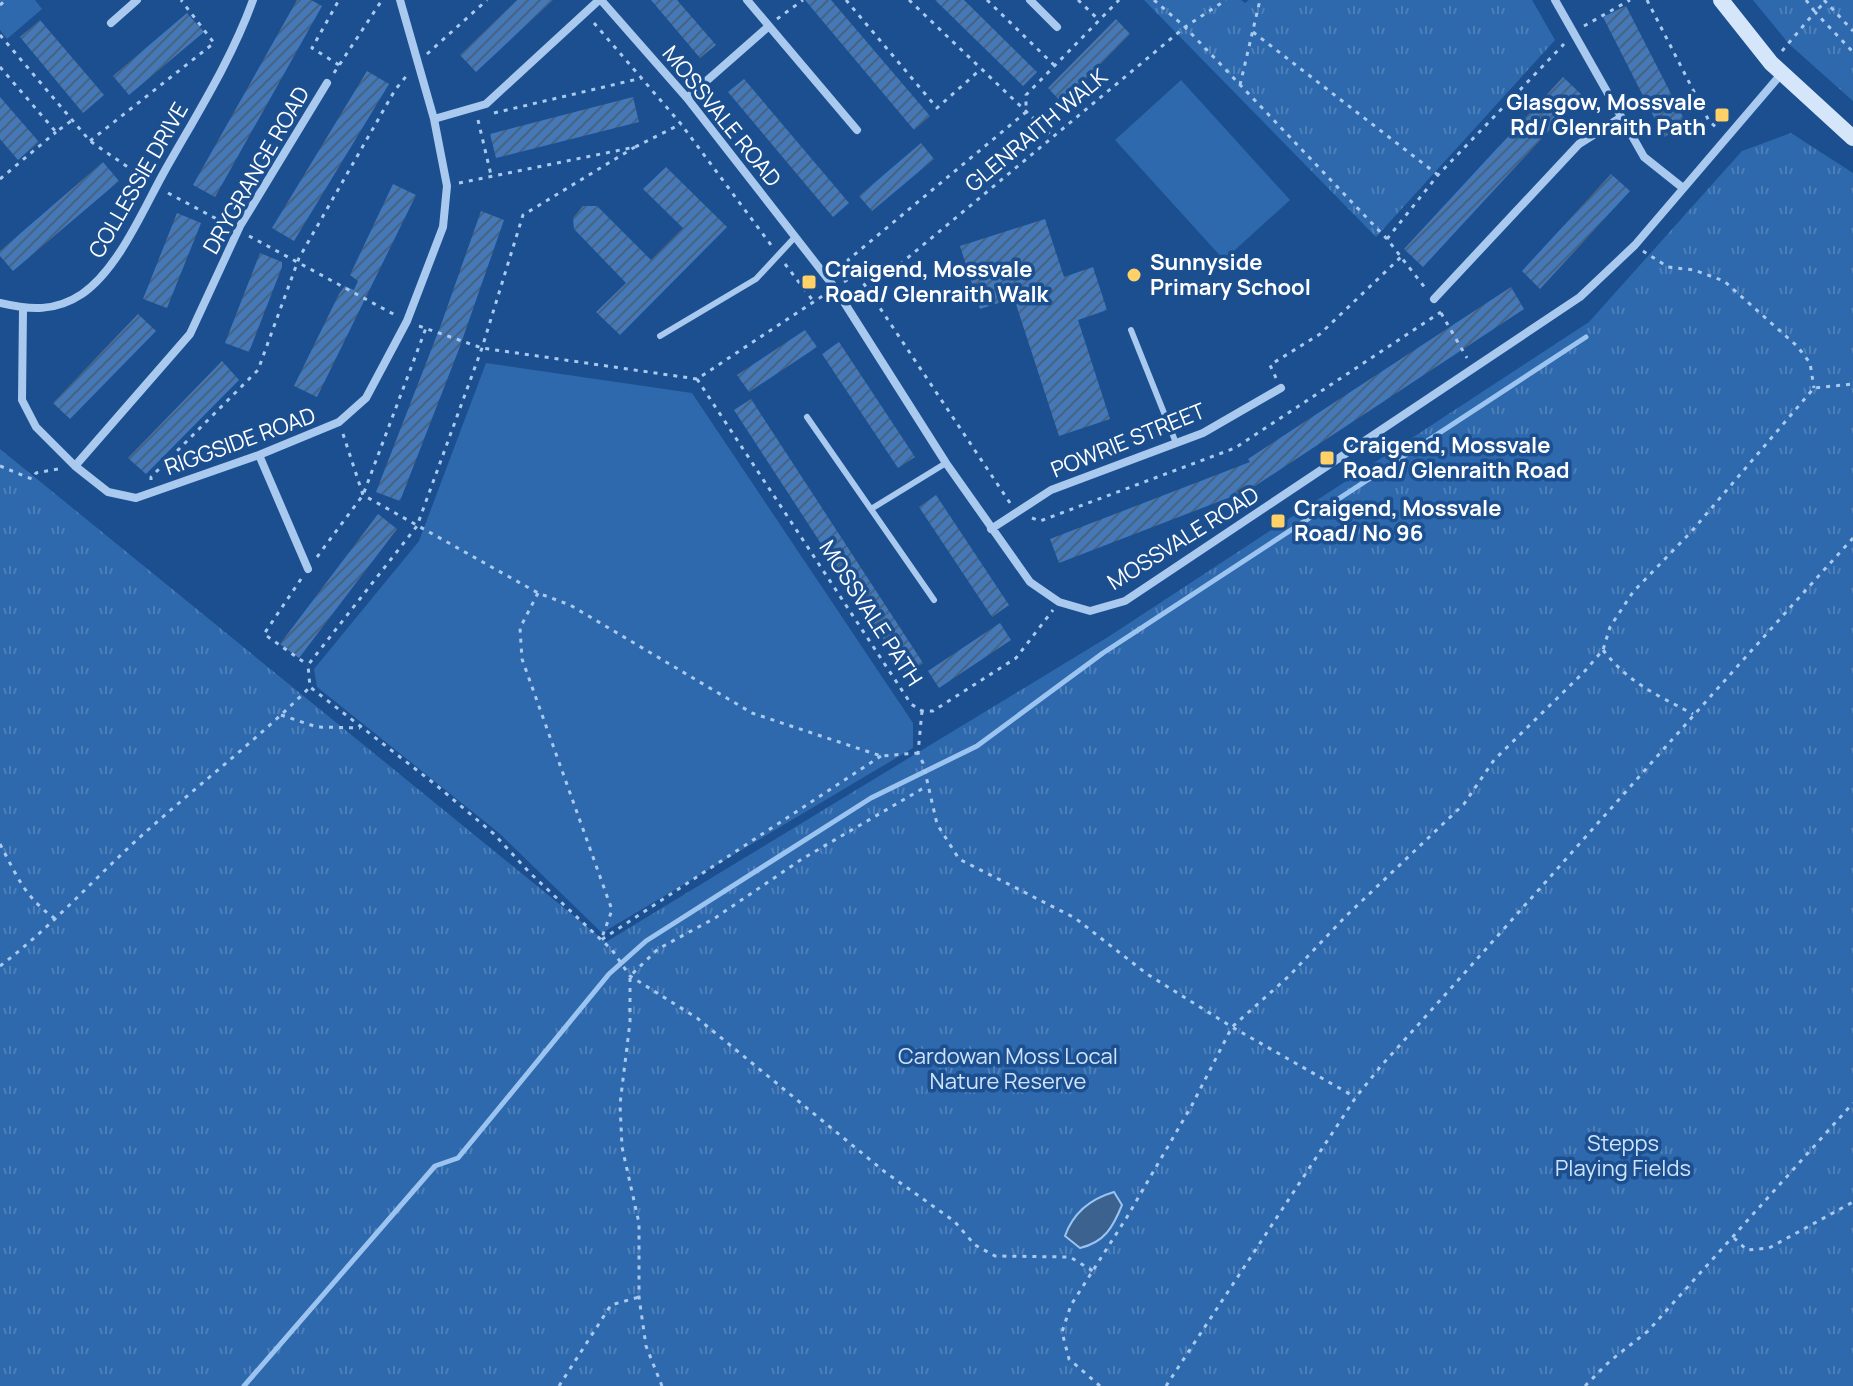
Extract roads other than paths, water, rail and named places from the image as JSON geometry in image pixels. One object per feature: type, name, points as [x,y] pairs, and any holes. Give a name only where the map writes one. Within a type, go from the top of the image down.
[{"type":"street","points":[[111,23],[137,0]]},
{"type":"street","name":"COLLESSIE DRIVE","points":[[0,303],[23,309],[62,305],[91,287],[114,260],[229,58],[253,0]]},
{"type":"street","name":"RIGGSIDE ROAD","points":[[23,309],[22,400],[36,427],[75,466],[108,492],[136,498],[259,455],[339,422],[366,398],[407,321],[443,227],[447,186],[434,119],[400,0]]},
{"type":"street","points":[[434,119],[486,104],[600,0]]},
{"type":"street","name":"MOSSVALE ROAD","points":[[600,0],[687,98],[835,288],[946,463],[1030,582],[1059,602],[1090,611],[1125,601],[1580,297],[1635,245],[1727,137],[1777,68]]},
{"type":"street","points":[[747,0],[857,130]]},
{"type":"street","points":[[1030,0],[1057,27]]},
{"type":"street","points":[[1555,0],[1644,157],[1683,188]]},
{"type":"street","points":[[1721,0],[1777,68],[1853,138]]},
{"type":"street","points":[[687,98],[769,26]]},
{"type":"street","name":"DRYGRANGE ROAD","points":[[75,466],[190,334],[238,230],[327,83]]},
{"type":"street","points":[[1434,299],[1579,144],[1620,118]]},
{"type":"street","name":"POWRIE STREET","points":[[991,529],[1051,490],[1203,433],[1281,388]]},
{"type":"street","points":[[259,455],[308,569]]},
{"type":"lane","points":[[660,336],[756,279],[795,237]]},
{"type":"lane","points":[[1131,330],[1176,443]]},
{"type":"lane","points":[[807,417],[934,600]]},
{"type":"lane","points":[[871,509],[946,463]]},
{"type":"waterway","points":[[244,1386],[435,1166],[458,1158],[609,974],[646,941],[871,798],[977,746],[1103,653],[1586,337]]},
{"type":"place","name":"Glasgow, Mossvale Rd/ Glenraith Path","points":[[1722,115]]},
{"type":"place","name":"Sunnyside Primary School","points":[[1134,275]]},
{"type":"place","name":"Craigend, Mossvale Road/ Glenraith Walk","points":[[809,282]]},
{"type":"place","name":"Craigend, Mossvale Road/ Glenraith Road","points":[[1327,458]]},
{"type":"place","name":"Craigend, Mossvale Road/ No 96","points":[[1278,521]]},
{"type":"park label","name":"Cardowan Moss Local Nature Reserve","points":[[1008,1068]]},
{"type":"park label","name":"Stepps Playing Fields","points":[[1623,1156]]}]
